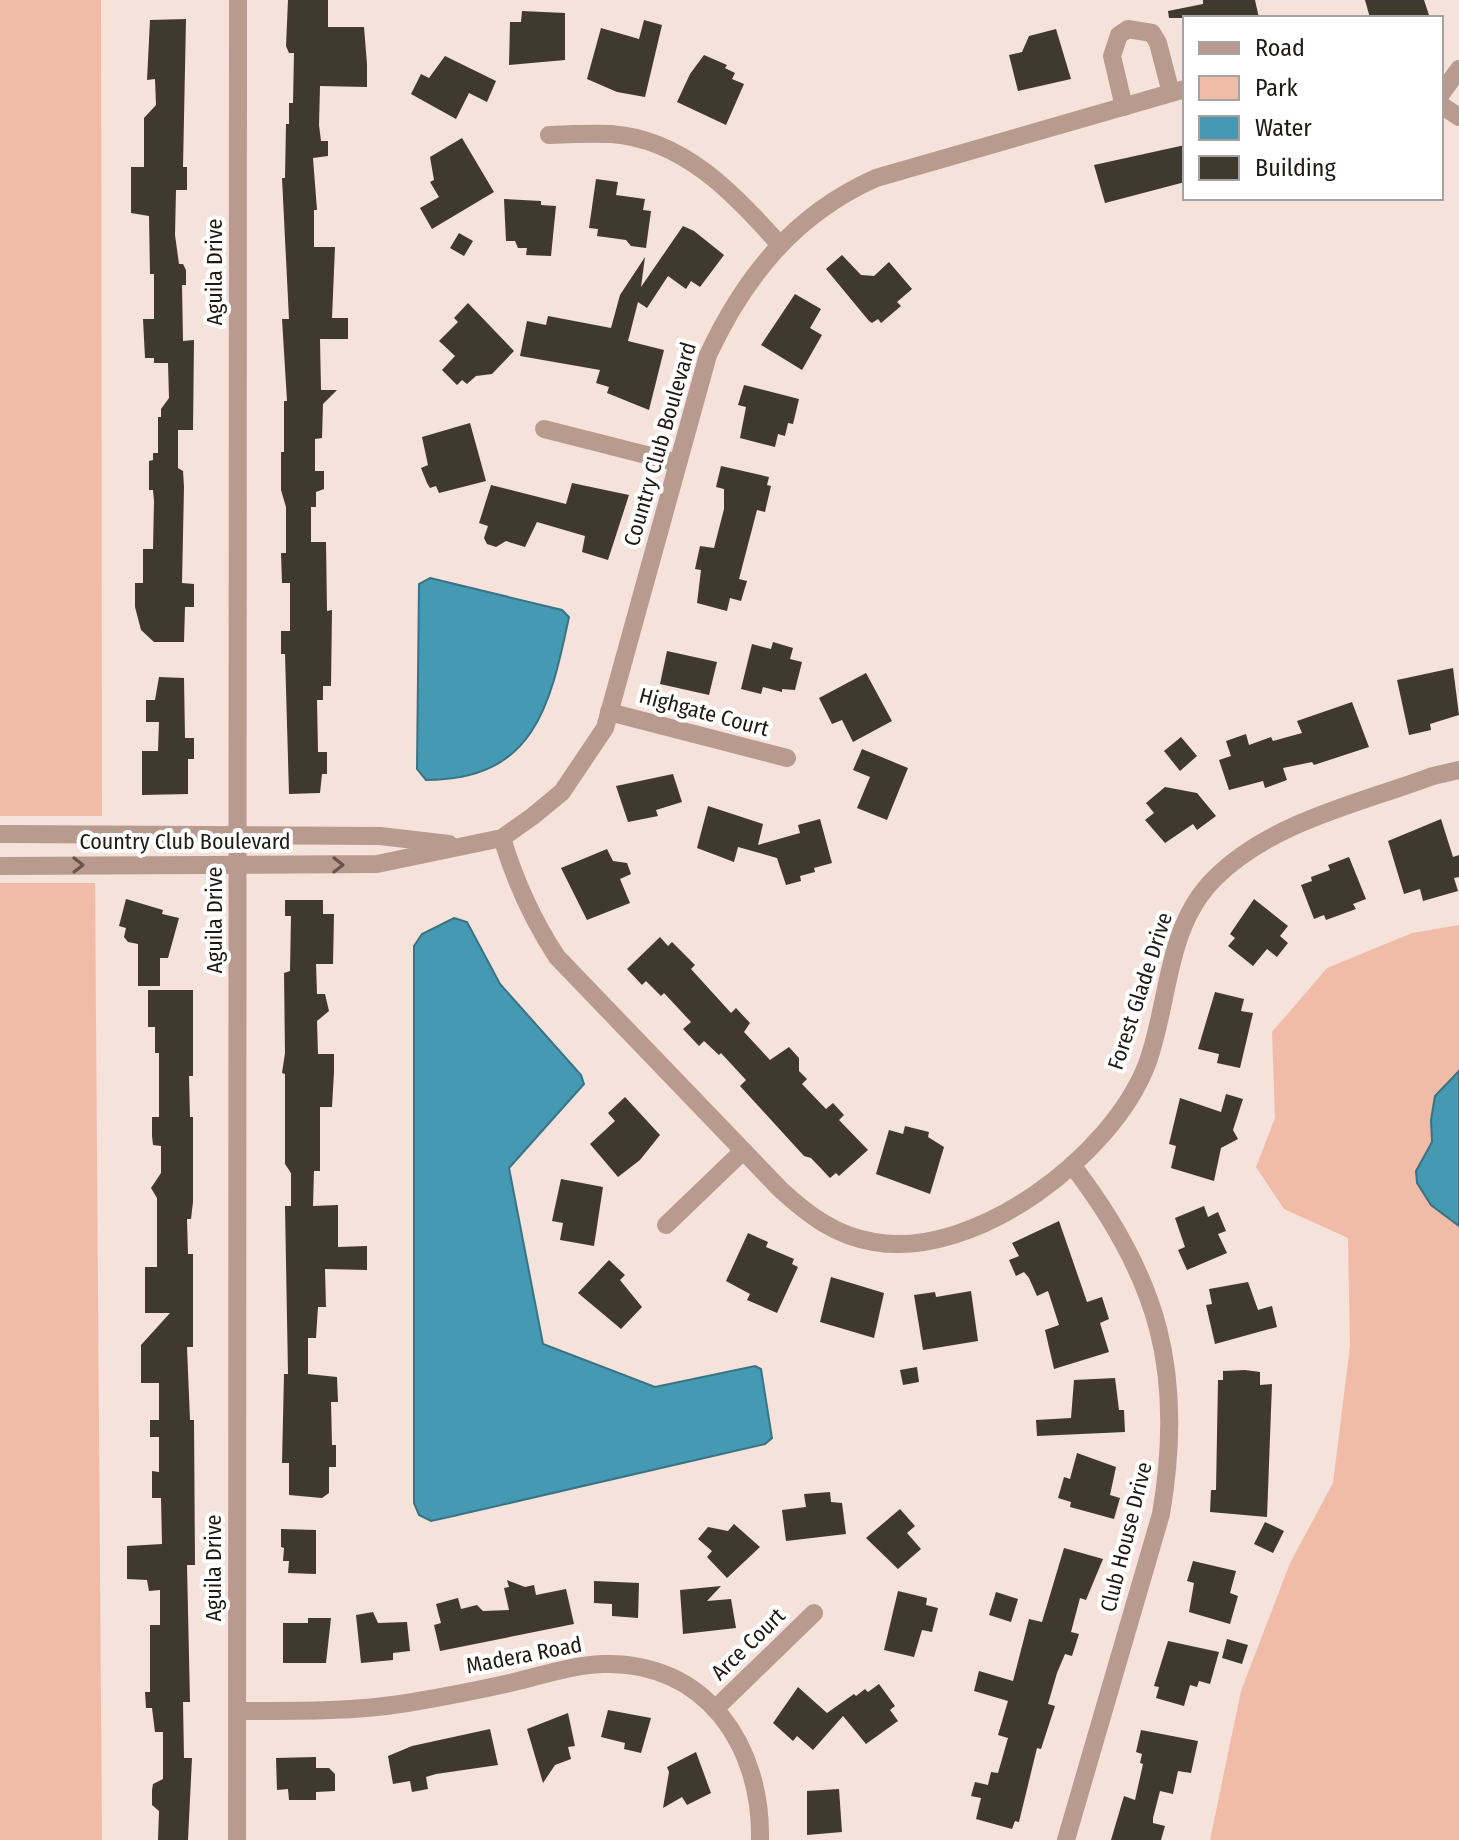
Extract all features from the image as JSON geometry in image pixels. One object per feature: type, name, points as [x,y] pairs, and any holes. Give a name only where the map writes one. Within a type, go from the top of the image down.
[{"type":"street","name":"Aguila Drive","points":[[237,1840],[238,0]]},
{"type":"street","points":[[1124,107],[1112,56],[1119,35],[1128,29],[1152,33],[1178,91]]},
{"type":"street","points":[[1443,91],[1459,69]]},
{"type":"street","name":"Country Club Boulevard","points":[[0,866],[377,864],[502,838],[562,792],[605,728],[708,355],[731,307],[779,244],[839,195],[876,178],[1178,91]]},
{"type":"street","points":[[549,135],[613,134],[647,142],[673,153],[713,176],[739,198],[779,244]]},
{"type":"street","points":[[544,429],[678,463]]},
{"type":"street","name":"Highgate Court","points":[[609,712],[787,758]]},
{"type":"street","name":"Forest Glade Drive","points":[[502,838],[521,893],[557,957],[743,1151],[807,1214],[839,1232],[873,1242],[910,1245],[945,1239],[979,1225],[1027,1198],[1072,1165],[1126,1102],[1146,1065],[1179,935],[1196,901],[1214,878],[1270,837],[1433,776],[1459,770]]},
{"type":"street","name":"Country Club Boulevard","points":[[0,834],[380,836],[464,846]]},
{"type":"street","points":[[666,1225],[743,1151]]},
{"type":"street","name":"Club House Drive","points":[[1066,1840],[1161,1514],[1170,1461],[1172,1408],[1165,1355],[1152,1303],[1137,1266],[1105,1208],[1072,1165]]},
{"type":"street","name":"Arce Court","points":[[715,1709],[814,1613]]},
{"type":"street","name":"Madera Road","points":[[237,1711],[325,1710],[404,1703],[600,1664],[657,1673],[680,1682],[715,1709],[743,1747],[759,1797],[760,1840]]},
{"type":"green space","points":[[0,0],[101,0],[102,816],[0,816]]},
{"type":"green space","points":[[0,883],[95,883],[102,1840],[0,1840]]},
{"type":"green space","points":[[1459,925],[1459,1840],[1210,1840],[1241,1691],[1290,1563],[1333,1483],[1350,1346],[1348,1238],[1284,1209],[1256,1167],[1275,1118],[1272,1032],[1327,968],[1412,933]]},
{"type":"water","points":[[430,578],[562,610],[569,617],[544,708],[531,732],[514,752],[491,767],[462,777],[426,780],[417,769],[419,584]]},
{"type":"water","points":[[454,918],[467,922],[500,984],[581,1075],[584,1084],[509,1168],[543,1344],[655,1387],[755,1366],[761,1369],[772,1438],[765,1444],[431,1521],[419,1515],[414,1503],[414,946],[422,934]]},
{"type":"water","points":[[1459,1071],[1459,1226],[1431,1205],[1417,1183],[1416,1171],[1432,1142],[1431,1120],[1435,1096]]},
{"type":"building","points":[[288,0],[328,0],[328,27],[364,27],[367,64],[367,87],[320,86],[319,125],[321,141],[328,141],[328,156],[313,158],[317,210],[314,210],[314,247],[335,247],[332,318],[348,318],[348,339],[320,339],[321,390],[337,390],[323,404],[322,438],[315,439],[315,471],[324,471],[324,489],[316,492],[316,507],[311,507],[311,542],[326,542],[327,611],[332,610],[331,686],[323,686],[323,700],[317,700],[318,752],[327,752],[327,774],[322,774],[320,793],[289,794],[285,654],[281,654],[281,631],[290,631],[290,583],[282,583],[281,553],[286,553],[281,452],[284,452],[284,401],[287,401],[282,319],[289,319],[282,178],[285,178],[289,103],[293,103],[294,53],[289,53],[286,46]]},
{"type":"building","points":[[1203,0],[1255,0],[1259,16],[1169,18],[1168,11],[1203,4]]},
{"type":"building","points":[[1365,0],[1424,0],[1429,16],[1369,16]]},
{"type":"building","points":[[522,11],[565,13],[565,60],[509,65],[510,22],[521,22]]},
{"type":"building","points":[[186,19],[183,167],[187,167],[187,190],[176,190],[175,235],[179,264],[183,264],[186,270],[186,285],[182,285],[183,341],[194,340],[193,430],[178,430],[178,468],[183,471],[184,487],[182,583],[194,584],[194,607],[185,607],[184,642],[154,642],[141,630],[135,607],[135,583],[143,583],[143,549],[153,549],[154,501],[153,490],[149,490],[149,461],[153,460],[153,453],[158,453],[158,417],[161,417],[161,409],[169,398],[168,363],[154,363],[154,358],[145,358],[143,319],[154,319],[154,274],[150,274],[149,216],[131,213],[131,167],[144,167],[144,118],[156,105],[155,79],[147,80],[150,20]]},
{"type":"building","points":[[644,20],[662,25],[645,97],[617,92],[587,79],[601,28],[639,39]]},
{"type":"building","points":[[1056,29],[1071,79],[1018,91],[1009,55],[1022,52],[1029,36]]},
{"type":"building","points":[[704,55],[727,65],[725,68],[735,73],[732,79],[744,84],[726,125],[677,102],[690,74]]},
{"type":"building","points":[[445,56],[496,81],[487,102],[469,93],[456,119],[411,94],[421,74],[429,78]]},
{"type":"building","points":[[462,138],[494,192],[432,229],[420,208],[439,197],[430,182],[434,180],[430,157]]},
{"type":"building","points":[[1183,145],[1183,183],[1105,203],[1094,165]]},
{"type":"building","points":[[596,179],[618,182],[616,195],[645,199],[643,210],[651,211],[646,248],[631,246],[626,240],[597,236],[598,229],[589,228]]},
{"type":"building","points":[[504,199],[541,201],[541,205],[556,206],[551,256],[526,255],[527,248],[518,248],[515,241],[506,241]]},
{"type":"building","points":[[683,226],[724,255],[700,287],[691,281],[686,289],[668,276],[647,308],[638,302],[628,341],[664,350],[649,410],[607,393],[609,387],[596,383],[600,370],[520,356],[527,321],[546,325],[548,316],[611,328],[620,295],[645,257],[641,287]]},
{"type":"building","points":[[459,233],[473,241],[464,256],[450,248]]},
{"type":"building","points":[[842,255],[861,275],[874,276],[889,262],[912,289],[897,302],[901,306],[881,323],[878,319],[872,323],[869,321],[826,269]]},
{"type":"building","points":[[795,294],[821,309],[810,328],[822,335],[802,370],[761,345]]},
{"type":"building","points":[[468,303],[514,351],[492,374],[476,376],[467,384],[462,380],[457,385],[442,370],[455,356],[439,341],[458,322],[454,318]]},
{"type":"building","points":[[744,385],[799,399],[793,424],[788,423],[785,436],[778,434],[775,447],[740,438],[746,407],[738,405]]},
{"type":"building","points":[[470,423],[486,481],[439,493],[436,486],[430,488],[421,468],[428,465],[422,437]]},
{"type":"building","points":[[721,466],[769,477],[767,485],[771,486],[765,512],[757,510],[739,579],[747,581],[741,601],[730,598],[727,611],[697,603],[701,570],[695,569],[700,546],[714,548],[724,509],[724,489],[716,487]]},
{"type":"building","points":[[572,483],[629,495],[608,560],[582,552],[585,536],[537,522],[525,547],[506,541],[496,547],[487,544],[484,538],[488,526],[479,523],[491,485],[566,504]]},
{"type":"building","points":[[773,642],[793,648],[790,659],[802,662],[795,690],[782,689],[782,692],[763,687],[761,694],[741,689],[752,644],[771,649]]},
{"type":"building","points":[[667,651],[717,662],[709,695],[660,684]]},
{"type":"building","points":[[1453,668],[1459,715],[1430,724],[1431,730],[1409,735],[1397,680]]},
{"type":"building","points":[[866,673],[892,721],[853,742],[842,720],[832,724],[819,698]]},
{"type":"building","points":[[159,677],[184,678],[185,738],[194,738],[194,759],[188,759],[188,794],[142,795],[142,751],[158,751],[159,722],[146,722],[146,700],[155,700]]},
{"type":"building","points":[[1352,702],[1369,747],[1314,765],[1312,762],[1283,768],[1287,780],[1265,788],[1263,781],[1229,790],[1219,760],[1231,756],[1226,741],[1246,734],[1249,745],[1271,737],[1273,741],[1302,733],[1297,721]]},
{"type":"building","points":[[1181,737],[1197,756],[1180,771],[1164,751]]},
{"type":"building","points":[[862,749],[908,768],[887,820],[857,808],[870,777],[853,770]]},
{"type":"building","points":[[673,774],[682,802],[656,810],[658,816],[628,822],[616,786]]},
{"type":"building","points":[[1165,787],[1197,793],[1216,816],[1197,830],[1193,824],[1165,843],[1145,820],[1154,813],[1146,803]]},
{"type":"building","points":[[708,806],[763,824],[758,845],[800,833],[798,825],[820,819],[832,863],[814,868],[815,872],[800,876],[801,881],[786,885],[777,858],[738,847],[734,862],[697,848]]},
{"type":"building","points":[[1441,819],[1453,857],[1459,855],[1459,877],[1454,878],[1458,891],[1423,901],[1420,889],[1404,894],[1388,841]]},
{"type":"building","points":[[607,849],[613,861],[627,863],[631,874],[620,879],[630,903],[587,920],[561,868]]},
{"type":"building","points":[[1349,857],[1366,899],[1353,904],[1356,909],[1326,920],[1324,915],[1314,919],[1301,885],[1312,881],[1311,877],[1330,870],[1328,865]]},
{"type":"building","points":[[126,899],[179,918],[168,958],[160,958],[160,986],[138,986],[138,944],[128,942],[124,937],[126,928],[119,926]]},
{"type":"building","points":[[1254,899],[1288,926],[1280,936],[1288,943],[1277,957],[1267,949],[1253,966],[1228,946],[1235,938],[1230,934]]},
{"type":"building","points":[[285,900],[323,900],[323,914],[334,914],[333,964],[316,964],[317,994],[325,994],[329,1011],[317,1021],[318,1054],[334,1054],[334,1072],[332,1107],[320,1107],[320,1171],[314,1171],[313,1206],[338,1205],[338,1247],[367,1246],[367,1270],[325,1269],[326,1307],[318,1307],[316,1338],[308,1338],[308,1374],[337,1377],[338,1402],[331,1402],[336,1467],[329,1467],[329,1493],[322,1498],[289,1495],[289,1463],[282,1463],[284,1374],[288,1374],[285,1206],[291,1206],[291,1173],[285,1164],[285,1074],[282,1073],[285,1053],[284,973],[290,971],[291,916],[285,916]]},
{"type":"building","points":[[660,937],[668,946],[672,942],[695,965],[691,969],[731,1013],[736,1008],[750,1023],[744,1032],[770,1060],[789,1047],[799,1058],[799,1071],[807,1079],[802,1084],[826,1109],[833,1103],[844,1115],[839,1120],[868,1150],[839,1176],[836,1173],[830,1178],[811,1158],[804,1156],[740,1086],[746,1080],[721,1053],[719,1055],[704,1041],[699,1046],[683,1029],[691,1022],[664,993],[661,996],[646,981],[642,985],[627,969]]},
{"type":"building","points":[[148,990],[193,990],[193,1076],[189,1076],[190,1117],[193,1117],[193,1202],[191,1219],[187,1219],[188,1254],[193,1254],[193,1347],[187,1347],[190,1420],[194,1420],[195,1565],[187,1565],[190,1702],[183,1702],[184,1758],[192,1758],[188,1840],[158,1840],[159,1811],[152,1805],[153,1784],[163,1779],[163,1732],[155,1732],[152,1708],[146,1708],[145,1692],[150,1692],[150,1625],[160,1625],[160,1590],[149,1591],[147,1580],[127,1579],[127,1546],[162,1544],[161,1498],[152,1498],[152,1471],[159,1472],[159,1437],[150,1437],[150,1420],[159,1420],[159,1383],[141,1383],[141,1345],[170,1313],[145,1313],[145,1267],[157,1267],[157,1198],[151,1188],[161,1173],[161,1146],[153,1145],[152,1136],[152,1117],[159,1117],[159,1053],[155,1053],[155,1027],[148,1027]]},
{"type":"building","points":[[1215,992],[1244,999],[1241,1011],[1253,1013],[1240,1068],[1217,1063],[1219,1054],[1198,1049]]},
{"type":"building","points":[[1226,1094],[1243,1099],[1233,1130],[1238,1139],[1221,1148],[1214,1181],[1171,1168],[1176,1146],[1169,1144],[1180,1098],[1221,1112]]},
{"type":"building","points":[[625,1097],[660,1135],[640,1160],[618,1177],[590,1144],[615,1121],[608,1113]]},
{"type":"building","points":[[905,1126],[929,1132],[928,1137],[944,1147],[930,1194],[876,1174],[889,1130],[903,1134]]},
{"type":"building","points":[[561,1179],[603,1187],[594,1246],[560,1240],[563,1223],[552,1221]]},
{"type":"building","points":[[1204,1206],[1208,1217],[1218,1212],[1226,1231],[1218,1234],[1227,1253],[1187,1270],[1178,1250],[1185,1247],[1175,1218]]},
{"type":"building","points":[[1059,1221],[1087,1302],[1102,1297],[1109,1319],[1100,1323],[1109,1352],[1054,1369],[1045,1330],[1059,1325],[1048,1291],[1037,1296],[1029,1278],[1024,1272],[1016,1276],[1009,1260],[1019,1256],[1012,1243]]},
{"type":"building","points":[[748,1233],[768,1242],[766,1247],[794,1259],[792,1264],[798,1267],[777,1313],[747,1300],[750,1294],[726,1281]]},
{"type":"building","points":[[609,1260],[625,1275],[620,1280],[642,1307],[621,1329],[578,1293]]},
{"type":"building","points":[[831,1277],[884,1293],[874,1338],[820,1322]]},
{"type":"building","points":[[1248,1282],[1258,1310],[1272,1306],[1277,1327],[1215,1344],[1206,1305],[1212,1304],[1209,1289]]},
{"type":"building","points":[[971,1291],[978,1341],[923,1350],[914,1295],[935,1292],[936,1297]]},
{"type":"building","points":[[917,1367],[919,1382],[903,1385],[900,1370]]},
{"type":"building","points":[[1223,1371],[1260,1372],[1260,1385],[1272,1384],[1267,1517],[1210,1512],[1211,1490],[1216,1490],[1218,1380],[1223,1380]]},
{"type":"building","points":[[1115,1378],[1119,1410],[1124,1410],[1125,1432],[1037,1436],[1036,1420],[1071,1418],[1074,1380]]},
{"type":"building","points":[[1077,1453],[1116,1467],[1110,1495],[1120,1498],[1114,1519],[1070,1507],[1071,1502],[1058,1498],[1064,1477],[1070,1479]]},
{"type":"building","points":[[830,1492],[831,1502],[842,1503],[846,1534],[786,1541],[782,1510],[806,1507],[804,1494]]},
{"type":"building","points":[[900,1509],[915,1526],[907,1533],[921,1549],[898,1569],[866,1538]]},
{"type":"building","points":[[1265,1522],[1284,1531],[1273,1553],[1254,1544]]},
{"type":"building","points":[[734,1524],[760,1547],[727,1578],[707,1557],[712,1551],[698,1539],[708,1527],[728,1531]]},
{"type":"building","points":[[281,1529],[316,1530],[316,1574],[288,1573],[289,1561],[283,1561]]},
{"type":"building","points":[[1064,1548],[1103,1559],[1086,1600],[1080,1598],[1071,1632],[1079,1634],[1072,1656],[1065,1654],[1057,1673],[1048,1704],[1055,1706],[1041,1749],[1037,1748],[1019,1822],[1015,1821],[1012,1829],[976,1819],[981,1798],[971,1796],[975,1782],[988,1785],[991,1772],[998,1773],[1008,1738],[998,1735],[1008,1701],[974,1691],[979,1671],[1013,1681],[1029,1619],[1042,1622]]},
{"type":"building","points":[[1193,1561],[1236,1571],[1230,1593],[1238,1596],[1230,1624],[1189,1612],[1194,1583],[1187,1581]]},
{"type":"building","points":[[507,1580],[525,1587],[534,1585],[536,1595],[566,1589],[574,1624],[440,1651],[434,1625],[441,1623],[436,1604],[458,1598],[461,1609],[477,1605],[483,1611],[509,1610],[504,1588],[509,1587]]},
{"type":"building","points":[[594,1581],[639,1583],[638,1618],[612,1616],[612,1604],[594,1603]]},
{"type":"building","points":[[721,1586],[707,1601],[731,1599],[736,1628],[683,1634],[680,1590]]},
{"type":"building","points":[[898,1591],[927,1598],[926,1605],[938,1608],[932,1632],[922,1630],[914,1657],[884,1650]]},
{"type":"building","points":[[996,1592],[1018,1599],[1011,1622],[989,1615]]},
{"type":"building","points":[[373,1612],[378,1623],[407,1622],[410,1651],[393,1653],[393,1660],[361,1663],[356,1615]]},
{"type":"building","points":[[308,1618],[331,1618],[326,1663],[283,1663],[283,1623],[308,1623]]},
{"type":"building","points":[[1227,1639],[1248,1645],[1242,1664],[1222,1658]]},
{"type":"building","points":[[1168,1641],[1219,1652],[1210,1684],[1199,1681],[1197,1687],[1190,1685],[1184,1706],[1156,1698],[1159,1687],[1154,1686]]},
{"type":"building","points":[[879,1684],[895,1706],[890,1710],[898,1721],[866,1744],[843,1716],[813,1750],[797,1736],[793,1741],[773,1723],[798,1687],[827,1713],[854,1694],[856,1696],[865,1689],[868,1692]]},
{"type":"building","points":[[608,1710],[651,1718],[641,1753],[624,1749],[625,1743],[601,1737]]},
{"type":"building","points":[[568,1713],[575,1746],[568,1747],[571,1759],[555,1765],[543,1783],[527,1729]]},
{"type":"building","points":[[490,1729],[498,1765],[426,1777],[428,1789],[412,1792],[410,1781],[393,1784],[388,1756],[412,1746]]},
{"type":"building","points":[[1141,1730],[1198,1741],[1191,1773],[1178,1771],[1173,1794],[1160,1791],[1153,1823],[1165,1826],[1161,1840],[1111,1840],[1124,1796],[1135,1800],[1143,1764],[1140,1763],[1142,1754],[1136,1752]]},
{"type":"building","points":[[696,1752],[711,1793],[687,1805],[682,1797],[663,1808],[669,1772],[667,1767]]},
{"type":"building","points":[[316,1757],[316,1768],[329,1768],[335,1774],[335,1791],[316,1792],[316,1800],[289,1800],[288,1789],[277,1790],[276,1758]]},
{"type":"building","points":[[839,1789],[842,1832],[807,1835],[807,1791]]}]
